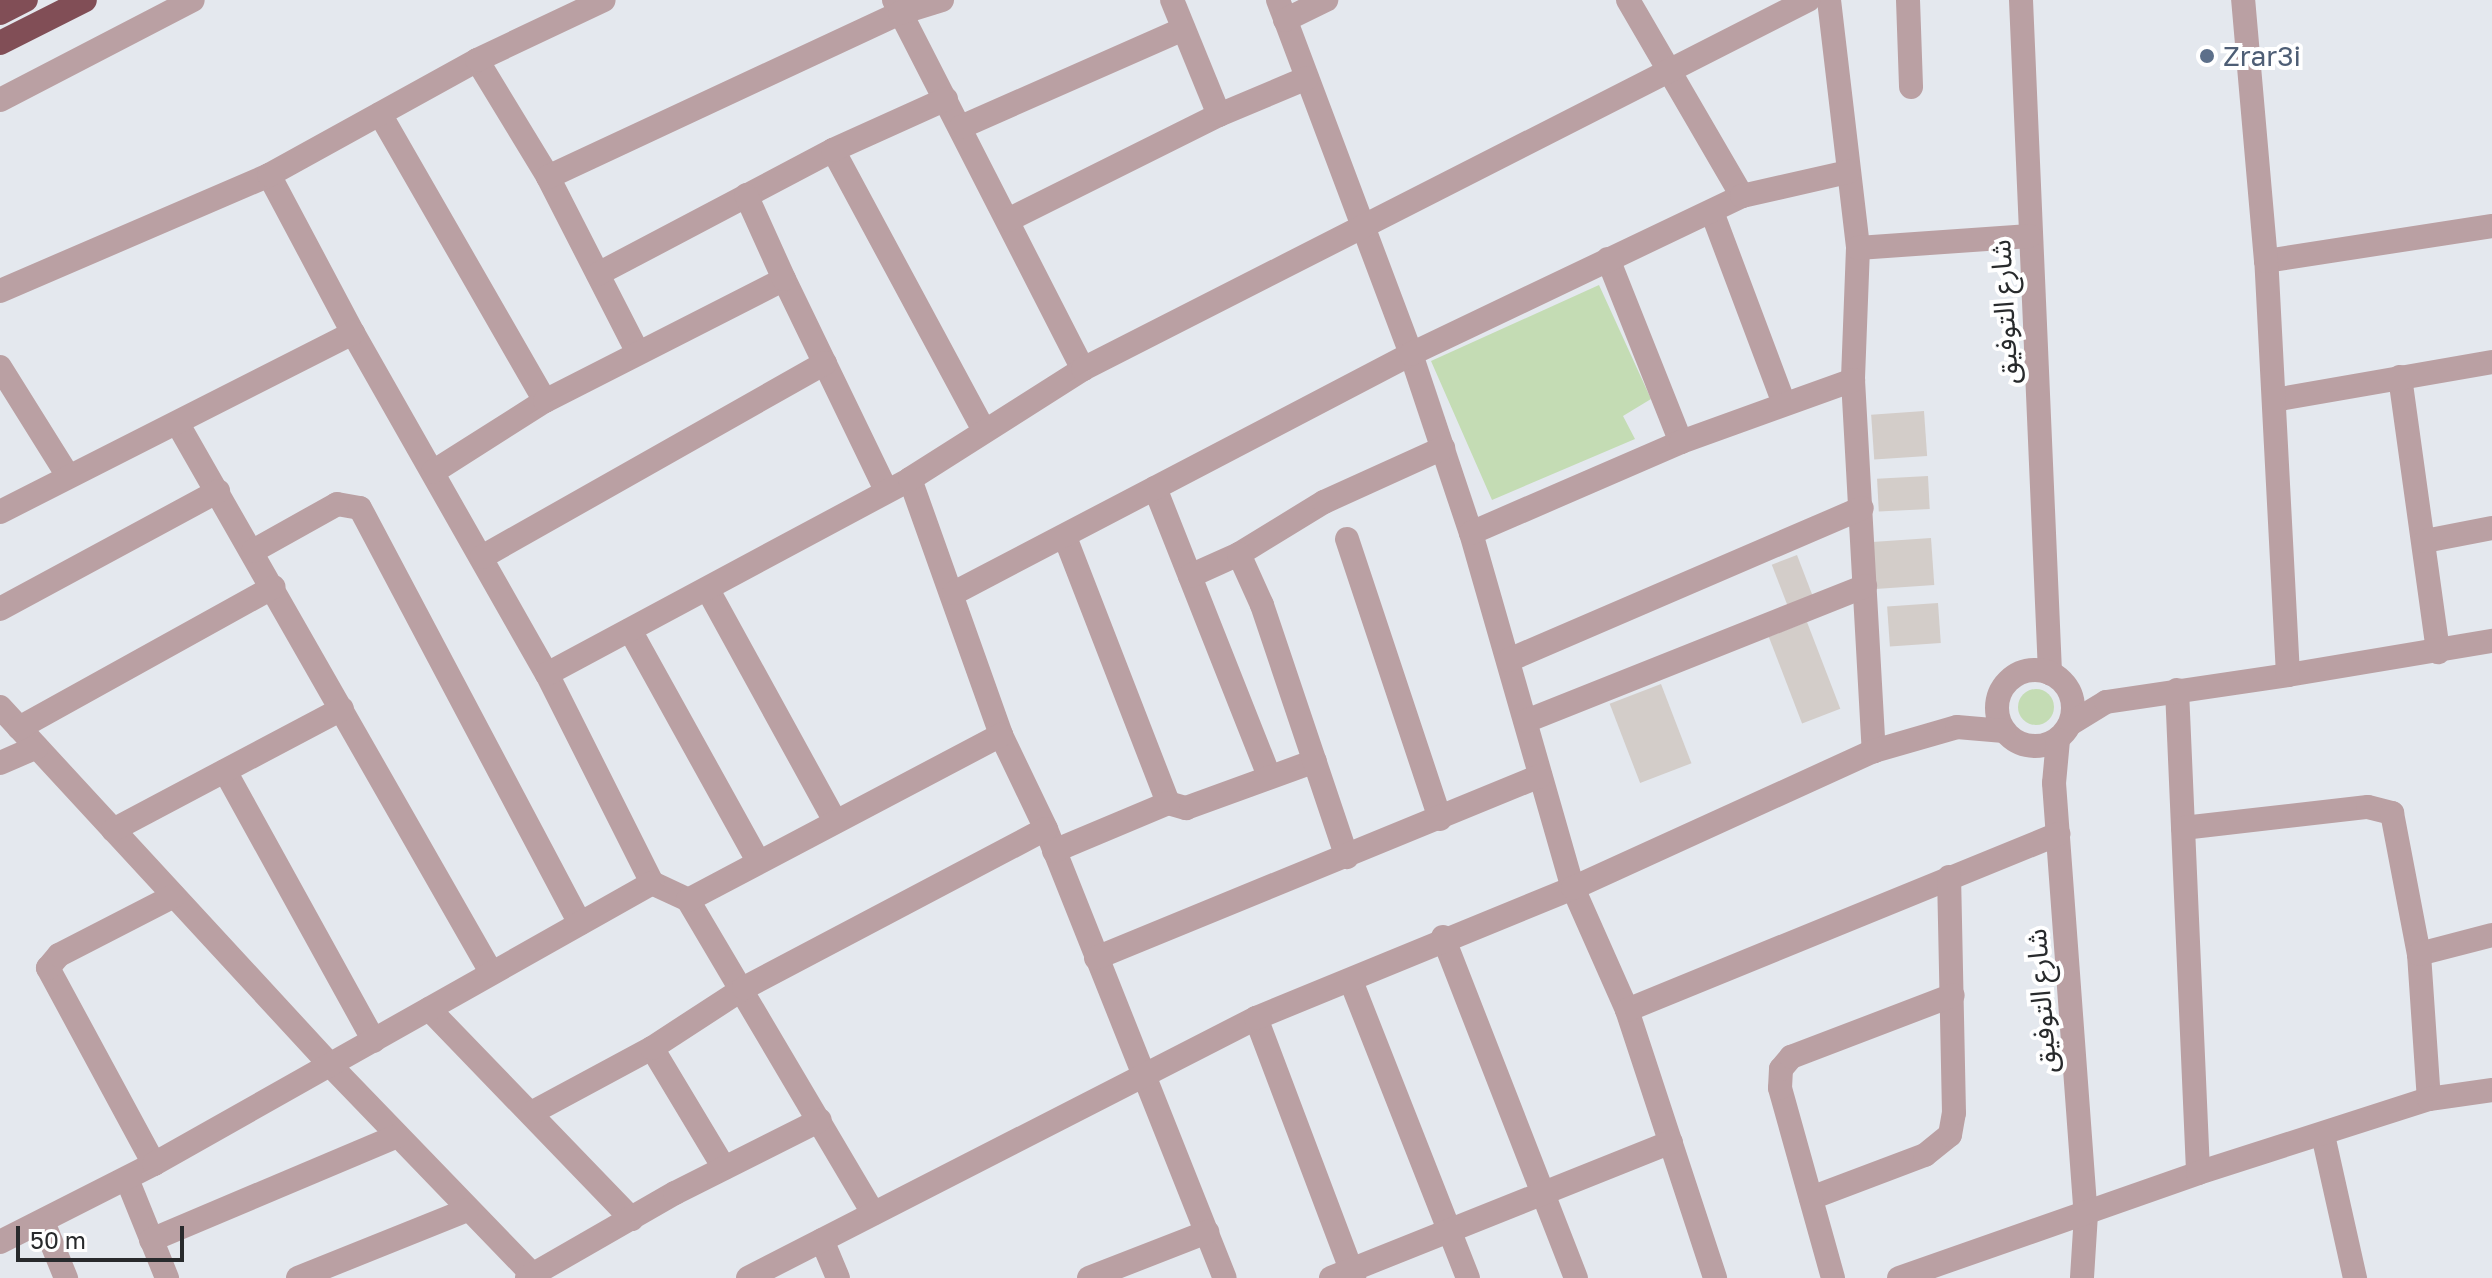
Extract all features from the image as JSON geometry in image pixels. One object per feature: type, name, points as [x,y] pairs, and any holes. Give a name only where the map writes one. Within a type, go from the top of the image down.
[{"type":"highway","points":[[0,13],[26,0]]},
{"type":"highway","points":[[0,43],[85,0]]},
{"type":"street","points":[[0,100],[193,0]]},
{"type":"street","points":[[0,291],[269,175],[477,60],[604,0]]},
{"type":"street","points":[[548,177],[897,6],[942,0]]},
{"type":"street","points":[[1172,0],[1219,115]]},
{"type":"street","points":[[1326,0],[1281,10],[1365,222],[1411,354],[1471,533],[1573,888],[1627,1010],[1715,1278]]},
{"type":"street","points":[[1628,0],[1664,70],[1742,196]]},
{"type":"street","points":[[547,674],[910,479],[983,429],[1083,369],[1365,222],[1808,0]]},
{"type":"street","points":[[1829,0],[1858,248],[1853,380],[1874,751]]},
{"type":"street","points":[[1908,0],[1911,87]]},
{"type":"street","name":"شارع التوفيق","points":[[2021,0],[2030,236],[2051,621],[2058,680]]},
{"type":"street","points":[[2243,0],[2266,261],[2288,675]]},
{"type":"street","points":[[897,6],[1083,369]]},
{"type":"street","points":[[961,127],[1183,29]]},
{"type":"street","points":[[477,60],[548,177],[637,351]]},
{"type":"street","points":[[1008,220],[1219,115],[1307,78]]},
{"type":"street","points":[[598,274],[833,150],[946,99]]},
{"type":"street","points":[[380,114],[545,401]]},
{"type":"street","points":[[833,150],[983,429]]},
{"type":"street","points":[[954,593],[1411,354],[1608,259],[1742,196],[1848,172]]},
{"type":"street","points":[[269,175],[353,333],[547,674],[652,883],[688,900],[744,988],[873,1213]]},
{"type":"street","points":[[746,195],[886,490]]},
{"type":"street","points":[[1712,212],[1784,404]]},
{"type":"street","points":[[2266,261],[2492,226]]},
{"type":"street","points":[[1858,248],[2030,236]]},
{"type":"street","points":[[1608,259],[1681,442]]},
{"type":"street","points":[[433,472],[545,401],[637,351],[784,279]]},
{"type":"street","points":[[0,512],[68,476],[179,426],[353,333]]},
{"type":"street","points":[[2274,400],[2492,362]]},
{"type":"street","points":[[482,557],[825,363]]},
{"type":"street","points":[[0,367],[68,476]]},
{"type":"street","points":[[2400,377],[2438,652]]},
{"type":"street","points":[[1471,533],[1681,442],[1853,380]]},
{"type":"street","points":[[179,426],[491,972]]},
{"type":"street","points":[[1190,576],[1239,554],[1324,502],[1443,448]]},
{"type":"street","points":[[910,479],[954,593],[1001,735],[1050,840],[1141,1075],[1225,1278]]},
{"type":"street","points":[[1155,488],[1269,776]]},
{"type":"street","points":[[0,609],[218,491]]},
{"type":"street","points":[[253,551],[337,504],[360,508],[580,923]]},
{"type":"street","points":[[1509,660],[1862,508]]},
{"type":"street","points":[[2425,541],[2492,528]]},
{"type":"street","points":[[1065,537],[1159,790],[1168,803]]},
{"type":"street","points":[[1347,539],[1440,819]]},
{"type":"street","points":[[1239,554],[1262,605],[1347,857]]},
{"type":"street","points":[[1526,721],[1865,586]]},
{"type":"street","points":[[19,728],[273,587]]},
{"type":"street","points":[[708,590],[835,821]]},
{"type":"street","points":[[2051,621],[2006,685],[1997,712],[2011,737],[2054,783]]},
{"type":"street","points":[[630,630],[758,861]]},
{"type":"street","points":[[1957,727],[2011,737],[2039,747],[2106,702],[2438,652],[2492,641]]},
{"type":"street","points":[[748,1278],[1256,1018],[1351,981],[1443,937],[1573,888],[1874,751],[1957,727],[2006,685],[2031,670],[2106,702]]},
{"type":"street","points":[[2058,680],[2073,705],[2064,732]]},
{"type":"street","points":[[2177,690],[2198,1173]]},
{"type":"street","points":[[0,707],[331,1066],[532,1277],[724,1168],[820,1120]]},
{"type":"street","points":[[113,830],[342,709]]},
{"type":"street","name":"شارع التوفيق","points":[[2064,732],[2054,783],[2086,1214],[2082,1278]]},
{"type":"street","points":[[688,900],[1001,735]]},
{"type":"street","points":[[0,763],[37,747]]},
{"type":"street","points":[[533,1112],[652,1048],[744,988],[1050,840],[1168,803],[1186,808],[1315,761]]},
{"type":"street","points":[[225,771],[374,1041]]},
{"type":"street","points":[[1096,958],[1540,776]]},
{"type":"street","points":[[2183,828],[2387,809],[2397,834],[2419,954],[2429,1099]]},
{"type":"street","points":[[1627,1010],[2059,834]]},
{"type":"street","points":[[1811,1198],[1925,1155],[1946,1141],[1954,1113],[1949,877]]},
{"type":"street","points":[[0,1242],[127,1179],[652,883]]},
{"type":"street","points":[[154,1164],[48,968],[59,955],[174,896]]},
{"type":"street","points":[[2419,954],[2492,935]]},
{"type":"street","points":[[1443,937],[1576,1278]]},
{"type":"street","points":[[1351,981],[1468,1278]]},
{"type":"street","points":[[1833,1278],[1780,1088],[1781,1069],[1791,1057],[1953,995]]},
{"type":"street","points":[[429,1009],[533,1112],[632,1219]]},
{"type":"street","points":[[1256,1018],[1345,1275],[1671,1142]]},
{"type":"street","points":[[652,1048],[724,1168]]},
{"type":"street","points":[[1899,1278],[2198,1173],[2429,1099],[2492,1090]]},
{"type":"street","points":[[2323,1135],[2355,1278]]},
{"type":"street","points":[[151,1240],[397,1136]]},
{"type":"street","points":[[127,1179],[167,1278]]},
{"type":"street","points":[[298,1278],[467,1210]]},
{"type":"street","points":[[43,1222],[66,1278]]},
{"type":"street","points":[[1089,1278],[1207,1232]]},
{"type":"street","points":[[822,1240],[838,1278]]},
{"type":"green space","points":[[1599,285],[1651,399],[1623,416],[1635,439],[1492,500],[1431,361]]},
{"type":"green space","points":[[2036,689],[2049,694],[2054,707],[2049,720],[2036,725],[2023,720],[2018,707],[2023,694]]},
{"type":"building","points":[[1924,411],[1927,456],[1874,460],[1871,415]]},
{"type":"building","points":[[1928,476],[1930,509],[1879,512],[1877,479]]},
{"type":"building","points":[[1931,538],[1934,585],[1875,589],[1872,542]]},
{"type":"building","points":[[1797,555],[1815,602],[1790,611],[1772,565]]},
{"type":"building","points":[[1938,603],[1941,643],[1890,646],[1887,607]]},
{"type":"building","points":[[1807,622],[1840,709],[1802,724],[1769,637]]},
{"type":"building","points":[[1661,684],[1691,763],[1640,783],[1610,704]]},
{"type":"place","name":"Zrar3i","points":[[2207,56]]}]
